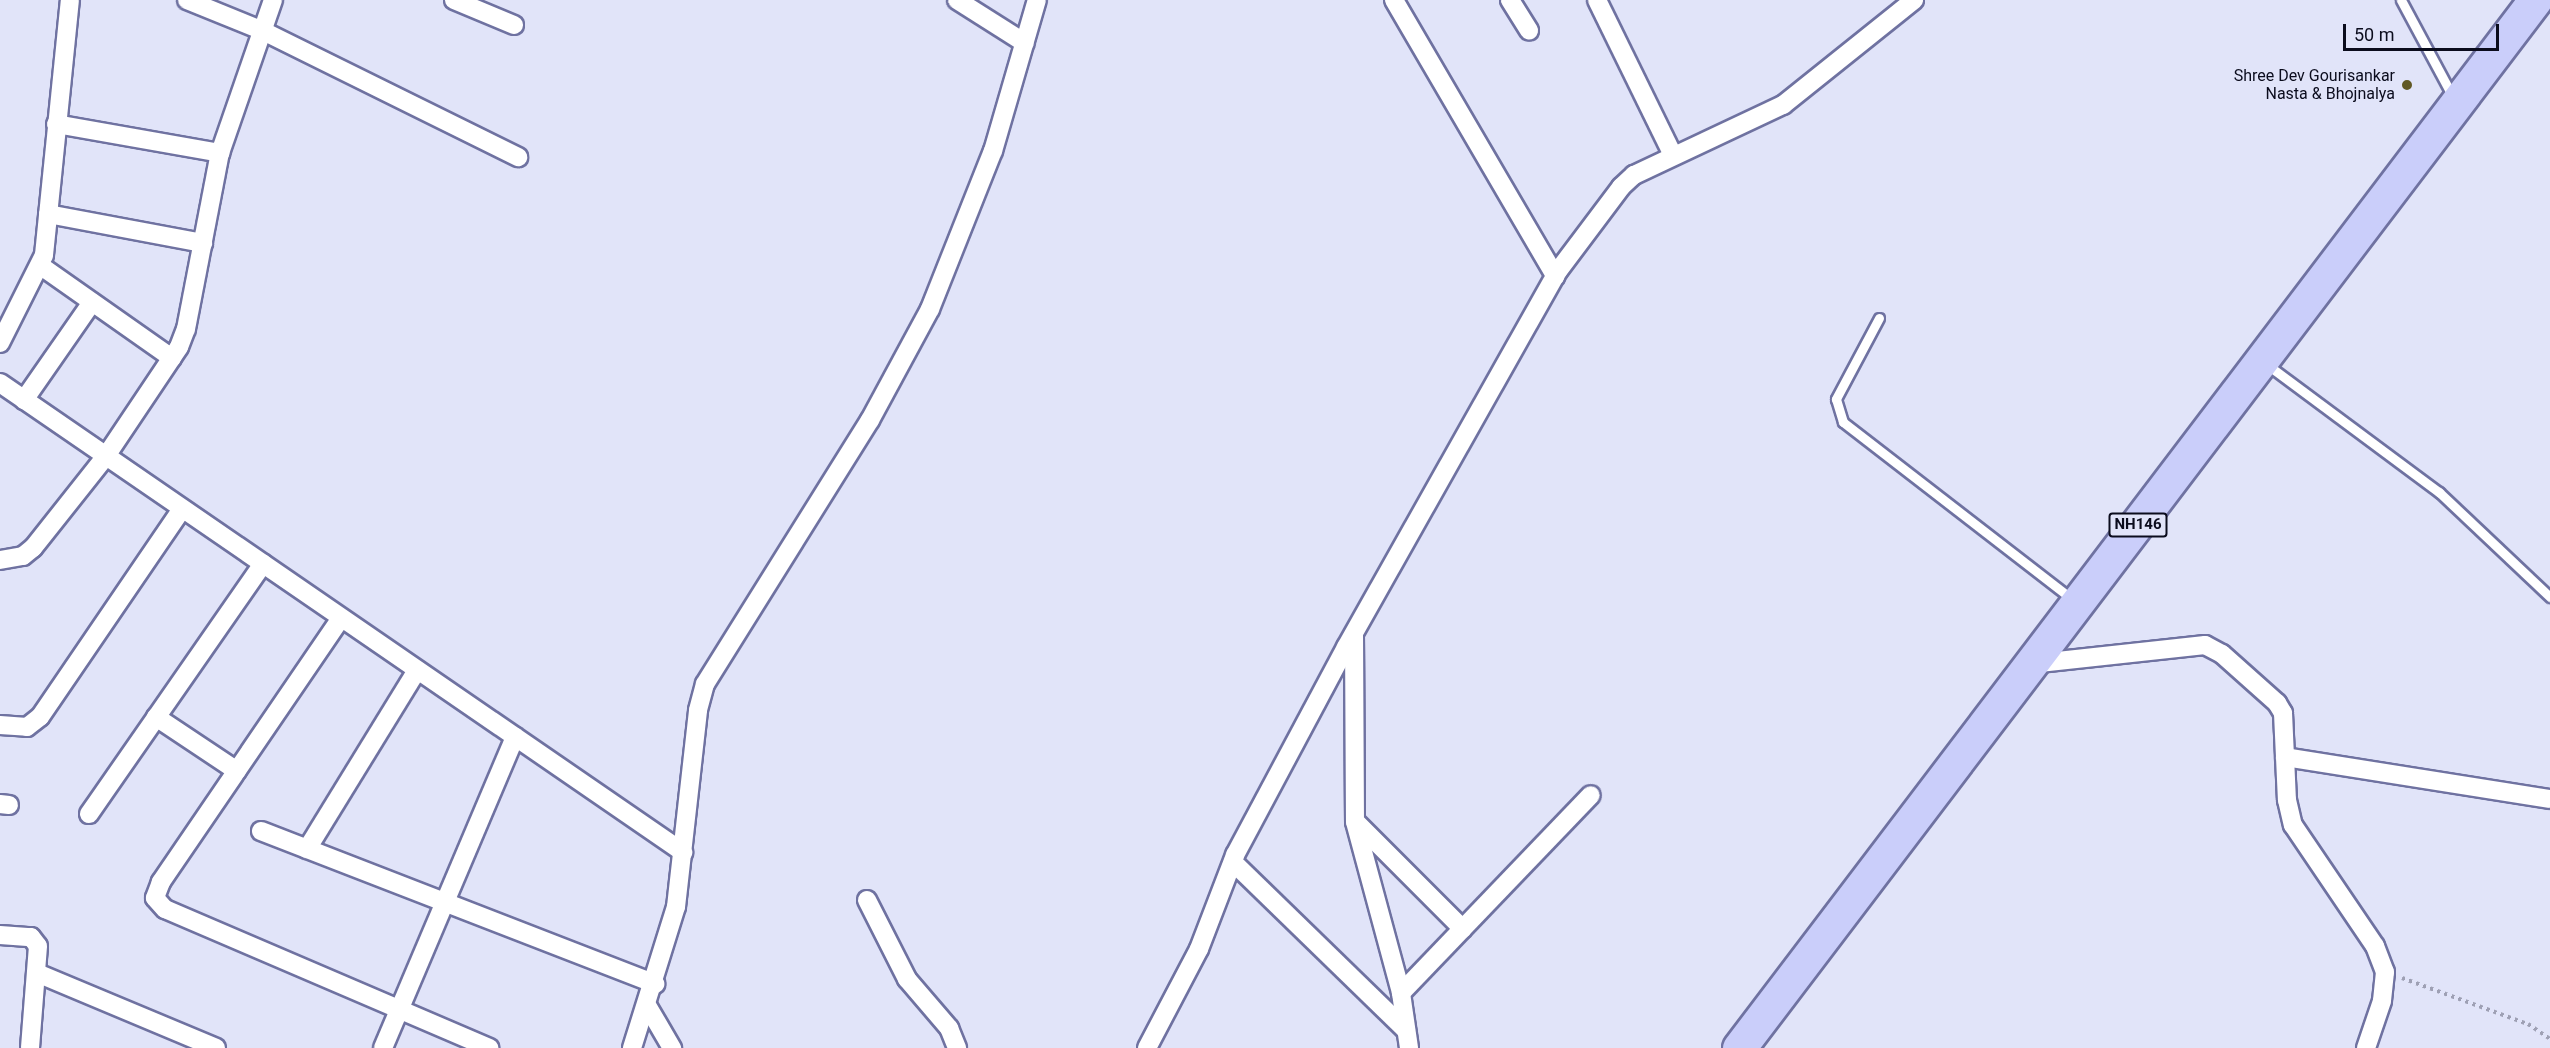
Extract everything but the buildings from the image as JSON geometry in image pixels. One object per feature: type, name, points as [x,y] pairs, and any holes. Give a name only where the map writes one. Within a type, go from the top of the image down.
[{"type":"highway","name":"NH146","points":[[1739,1048],[2030,664],[2264,362],[2535,0]]},
{"type":"street","points":[[0,343],[40,266],[48,214],[70,0]]},
{"type":"street","points":[[187,0],[261,30],[518,157]]},
{"type":"street","points":[[0,560],[23,556],[33,548],[106,456],[172,358],[186,328],[220,153],[273,0]]},
{"type":"street","points":[[454,0],[514,25]]},
{"type":"street","points":[[957,0],[1025,43]]},
{"type":"street","points":[[632,1048],[648,1007],[676,907],[698,710],[705,684],[870,420],[930,309],[976,201],[1037,0]]},
{"type":"street","points":[[1394,0],[1555,276]]},
{"type":"street","points":[[1510,0],[1529,31]]},
{"type":"street","points":[[1597,0],[1673,155]]},
{"type":"street","points":[[1147,1048],[1199,949],[1233,861],[1354,632],[1555,276],[1621,187],[1640,170],[1783,105],[1914,0]]},
{"type":"street","points":[[57,124],[220,153]]},
{"type":"street","points":[[48,214],[203,243]]},
{"type":"street","points":[[40,266],[172,358]]},
{"type":"street","points":[[24,400],[92,302]]},
{"type":"street","points":[[0,383],[683,852]]},
{"type":"street","points":[[0,725],[16,729],[40,717],[182,508]]},
{"type":"street","points":[[89,814],[263,564]]},
{"type":"street","points":[[341,618],[161,882],[155,893],[157,903],[489,1048]]},
{"type":"street","points":[[1354,632],[1355,822],[1401,993],[1409,1048]]},
{"type":"street","points":[[2030,664],[2198,644],[2211,647],[2279,705],[2293,825],[2375,946],[2385,972],[2382,1001],[2366,1048]]},
{"type":"street","points":[[307,849],[417,670]]},
{"type":"street","points":[[156,717],[237,771]]},
{"type":"street","points":[[383,1048],[515,737]]},
{"type":"street","points":[[2285,757],[2550,799]]},
{"type":"street","points":[[1401,993],[1591,795]]},
{"type":"street","points":[[1355,822],[1463,929]]},
{"type":"street","points":[[261,831],[655,984]]},
{"type":"street","points":[[1233,861],[1406,1030]]},
{"type":"street","points":[[867,900],[907,979],[946,1023],[957,1048]]},
{"type":"street","points":[[0,935],[36,940],[37,973],[30,1048]]},
{"type":"street","points":[[37,973],[216,1048]]},
{"type":"street","points":[[648,1007],[672,1048]]},
{"type":"lane","points":[[2401,0],[2457,105]]},
{"type":"lane","points":[[1879,318],[1836,399],[1844,422],[2078,603]]},
{"type":"lane","points":[[2264,362],[2439,492],[2550,597]]},
{"type":"path","points":[[2385,972],[2528,1024],[2550,1040]]},
{"type":"place","name":"Shree Dev Gourisankar Nasta & Bhojnalya","points":[[2407,85]]}]
